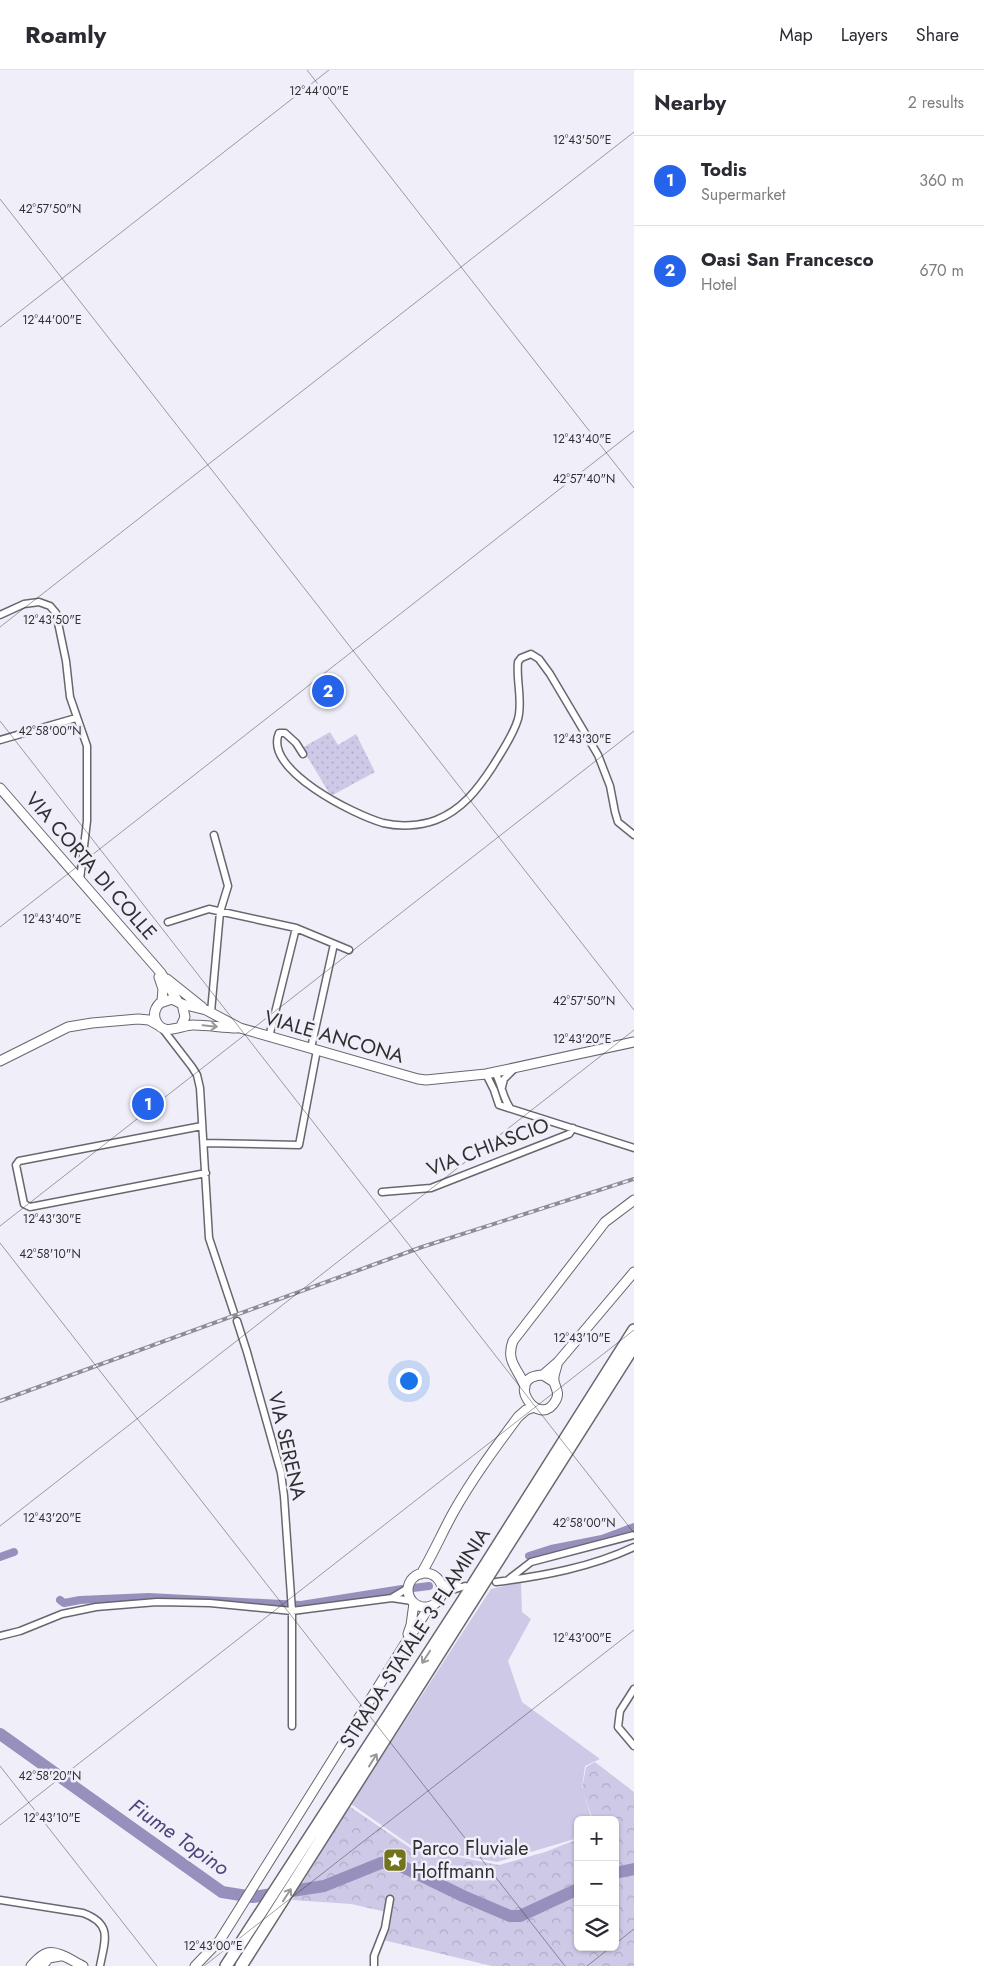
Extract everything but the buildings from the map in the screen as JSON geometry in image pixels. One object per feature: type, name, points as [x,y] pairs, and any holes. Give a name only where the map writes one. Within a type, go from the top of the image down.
[{"type":"highway","name":"STRADA STATALE 3 FLAMINIA","points":[[226,1966],[467,1594],[634,1330]]},
{"type":"highway","name":"STRADA STATALE 3 FLAMINIA","points":[[243,1966],[634,1346]]},
{"type":"highway","points":[[222,1966],[247,1933]]},
{"type":"main road","name":"VIA CORTA DI COLLE","points":[[0,788],[158,970],[179,1002]]},
{"type":"main road","name":"VIA CORTA DI COLLE","points":[[158,970],[163,989],[162,1001]]},
{"type":"main road","name":"VIALE ANCONA","points":[[158,970],[209,1011],[240,1028]]},
{"type":"main road","points":[[0,1061],[68,1028],[92,1023],[138,1019],[149,1020],[170,1030],[179,1027],[184,1022],[186,1013],[179,1002],[167,999],[162,1001],[155,1010],[138,1019]]},
{"type":"main road","name":"VIALE ANCONA","points":[[179,1002],[209,1011]]},
{"type":"main road","points":[[155,1010],[154,1015],[160,1026]]},
{"type":"main road","name":"VIALE ANCONA","points":[[179,1027],[192,1024],[240,1028],[418,1079],[453,1078],[490,1073],[634,1042]]},
{"type":"main road","points":[[518,1417],[525,1397],[525,1387],[518,1371],[513,1365],[510,1354],[513,1342],[605,1222],[634,1200]]},
{"type":"main road","points":[[525,1387],[527,1382],[558,1362],[634,1272]]},
{"type":"main road","points":[[405,1644],[411,1625],[413,1602],[408,1588],[413,1579],[421,1574],[472,1482],[518,1417],[526,1410],[534,1407],[545,1408],[554,1402],[558,1392],[554,1382],[558,1362]]},
{"type":"main road","points":[[518,1371],[554,1382]]},
{"type":"main road","points":[[525,1397],[534,1407]]},
{"type":"main road","points":[[194,1966],[220,1940],[405,1644],[426,1612],[440,1598],[442,1593],[434,1569],[435,1546]]},
{"type":"main road","points":[[421,1574],[430,1574],[439,1581]]},
{"type":"main road","points":[[413,1602],[423,1607],[433,1605]]},
{"type":"main road","points":[[31,1966],[41,1956],[53,1952],[83,1966]]},
{"type":"main road","points":[[42,1966],[49,1958],[62,1956]]},
{"type":"street","points":[[0,615],[24,604],[40,602],[50,606],[56,613],[66,661],[70,697],[87,746],[87,821],[80,880]]},
{"type":"street","points":[[303,754],[290,737],[285,733],[279,734],[276,741],[277,749],[282,758],[306,784],[318,792],[383,822],[408,825],[440,819],[465,803],[475,792],[507,743],[518,722],[520,713],[518,662],[521,658],[531,654],[539,659],[598,755],[610,786],[618,822],[634,835]]},
{"type":"street","points":[[0,740],[76,718]]},
{"type":"street","points":[[209,1011],[220,912],[228,886],[214,835]]},
{"type":"street","points":[[168,922],[209,909],[296,928],[349,950]]},
{"type":"street","points":[[269,1036],[296,928]]},
{"type":"street","points":[[204,1143],[298,1145],[334,944]]},
{"type":"street","points":[[160,1026],[197,1075],[200,1088],[209,1238],[234,1313]]},
{"type":"street","points":[[176,1048],[174,1036],[179,1027]]},
{"type":"street","points":[[510,1108],[503,1098],[502,1088],[508,1075],[516,1067]]},
{"type":"street","points":[[490,1073],[502,1088]]},
{"type":"street","points":[[490,1073],[499,1105],[634,1148]]},
{"type":"street","points":[[202,1126],[19,1160],[16,1165],[24,1204],[30,1207],[206,1173]]},
{"type":"street","name":"VIA CHIASCIO","points":[[382,1192],[431,1188],[569,1134],[573,1128]]},
{"type":"street","name":"VIA SERENA","points":[[237,1321],[281,1473],[292,1611],[292,1726]]},
{"type":"street","points":[[508,1580],[531,1562],[634,1535]]},
{"type":"street","points":[[496,1582],[586,1565],[609,1558],[634,1546]]},
{"type":"street","points":[[439,1581],[448,1586],[465,1586],[446,1592],[440,1598]]},
{"type":"street","points":[[392,1598],[408,1588]]},
{"type":"street","points":[[0,1636],[20,1631],[62,1614],[96,1607],[157,1602],[210,1604],[292,1611],[392,1598],[413,1602]]},
{"type":"street","points":[[634,1689],[620,1711],[618,1727],[634,1746]]},
{"type":"street","points":[[374,1966],[374,1956],[385,1928],[390,1898]]},
{"type":"street","points":[[0,1900],[83,1913],[93,1917],[104,1927],[105,1939],[100,1966]]},
{"type":"green space","points":[[330,732],[338,745],[356,734],[375,772],[331,796],[302,748]]},
{"type":"green space","points":[[521,1582],[522,1612],[531,1619],[508,1661],[522,1702],[600,1759],[585,1766],[582,1788],[591,1816],[574,1816],[574,1839],[497,1862],[441,1852],[430,1853],[413,1847],[351,1804],[491,1589]]},
{"type":"green space","name":"Parco Fluviale Hoffmann","points":[[595,1762],[634,1792],[634,1966],[492,1966],[383,1940],[391,1913],[351,1904],[292,1900],[349,1806],[412,1849],[429,1855],[443,1854],[499,1865],[545,1852],[574,1841],[574,1951],[619,1951],[619,1816],[592,1816],[582,1789],[586,1767]]},
{"type":"waterway","points":[[529,1556],[551,1549],[602,1539],[634,1527]]},
{"type":"waterway","points":[[0,1557],[14,1552]]},
{"type":"waterway","points":[[413,1588],[429,1586]]},
{"type":"waterway","points":[[60,1600],[64,1603],[80,1600],[149,1597],[301,1605],[402,1589]]},
{"type":"waterway","name":"Fiume Topino","points":[[0,1734],[222,1892],[253,1897],[324,1886],[381,1863],[393,1862],[463,1896],[510,1916],[520,1916],[574,1891]]},
{"type":"waterway","name":"Fiume Topino","points":[[619,1872],[634,1869]]},
{"type":"railway","points":[[0,1401],[422,1247],[634,1179]]},
{"type":"place","name":"Oasi San Francesco","points":[[328,691]]},
{"type":"place","name":"Todis","points":[[148,1104]]},
{"type":"place","name":"Parco Fluviale Hoffmann","points":[[395,1860]]}]
